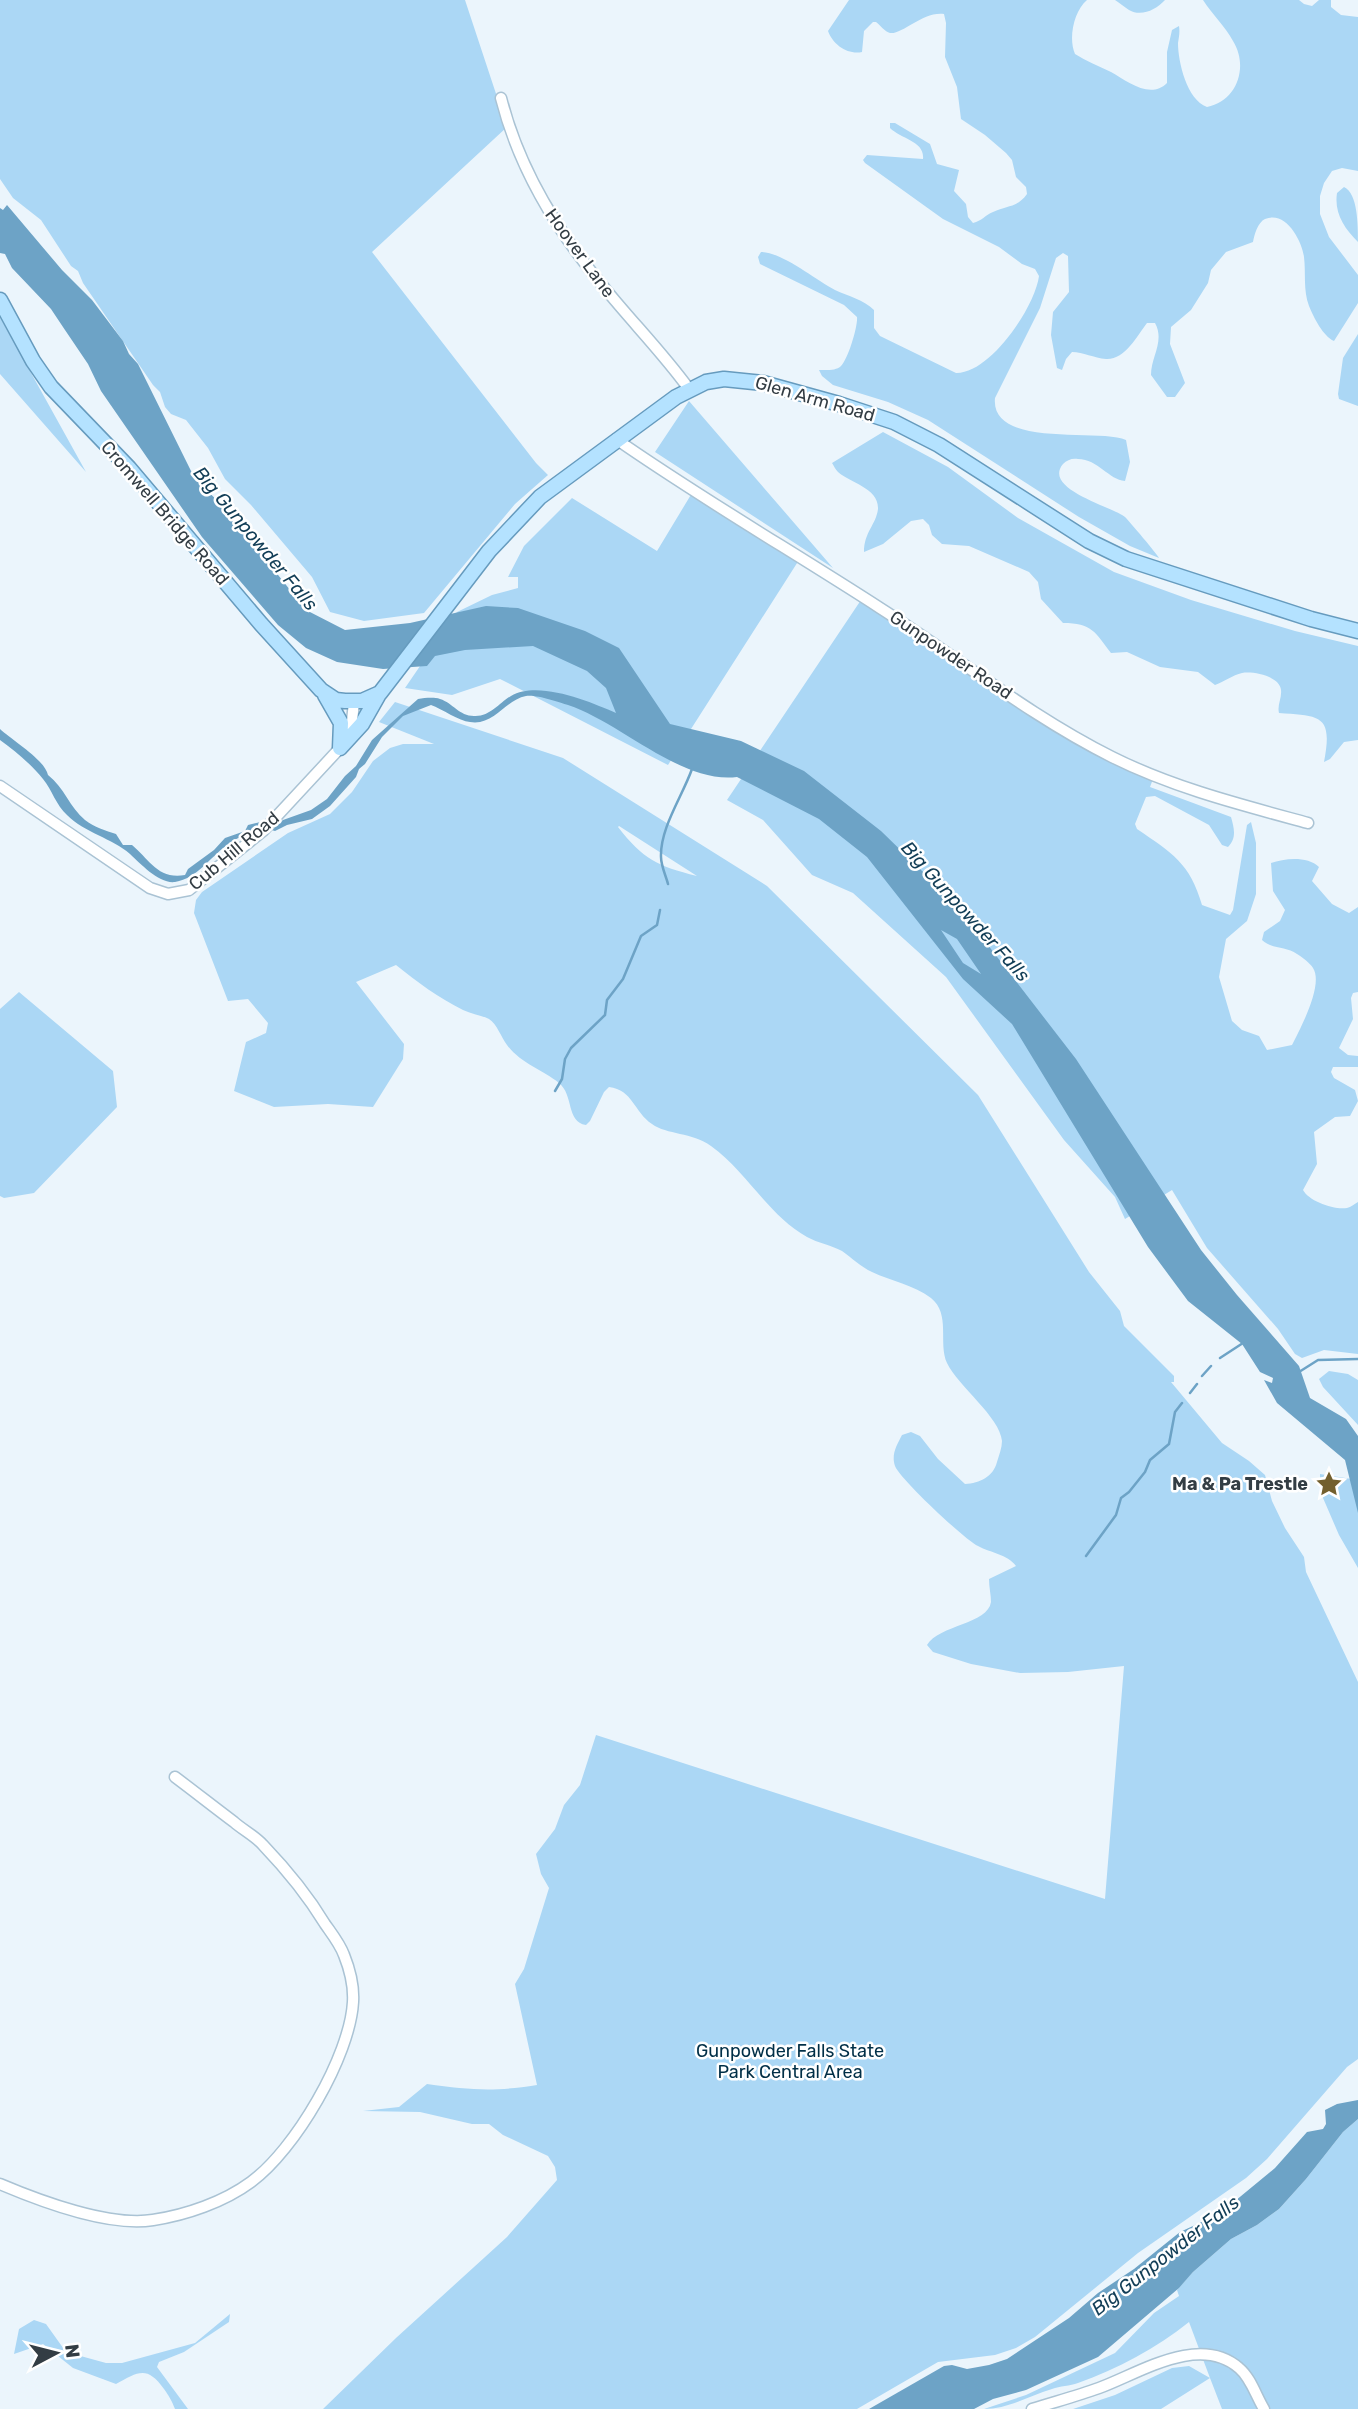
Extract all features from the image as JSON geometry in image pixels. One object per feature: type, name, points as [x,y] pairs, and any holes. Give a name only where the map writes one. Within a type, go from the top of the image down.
[{"type":"main road","name":"Cromwell Bridge Road","points":[[0,300],[33,361],[51,387],[129,468],[261,624],[321,690],[336,700],[354,702]]},
{"type":"main road","name":"Glen Arm Road","points":[[340,748],[362,724],[384,687],[489,551],[523,513],[565,476],[662,405],[690,389],[716,380],[748,380],[876,416],[914,431],[939,445],[1069,529],[1126,559],[1301,616],[1358,631]]},
{"type":"main road","points":[[354,702],[370,698],[384,687]]},
{"type":"main road","points":[[321,690],[341,723],[340,748]]},
{"type":"street","name":"Hoover Lane","points":[[501,98],[515,143],[551,216],[602,286],[657,347],[690,389]]},
{"type":"street","name":"Gunpowder Road","points":[[616,439],[677,481],[881,608],[1060,728],[1112,757],[1195,790],[1308,823]]},
{"type":"street","name":"Cub Hill Road","points":[[0,786],[125,873],[159,892],[174,894],[189,890],[272,822],[340,748],[351,731],[354,702]]},
{"type":"street","points":[[0,2184],[52,2204],[134,2222],[167,2217],[217,2201],[252,2181],[291,2141],[326,2084],[339,2055],[353,2002],[353,1982],[344,1953],[313,1903],[262,1843],[175,1777]]},
{"type":"street","points":[[1032,2409],[1127,2378],[1169,2358],[1185,2355],[1207,2355],[1226,2360],[1239,2368],[1264,2409]]},
{"type":"green space","points":[[0,0],[465,0],[507,127],[372,252],[548,475],[515,504],[424,613],[364,621],[330,612],[312,577],[251,505],[225,479],[208,448],[186,420],[171,414],[165,407],[160,392],[41,220],[13,198],[0,179]]},
{"type":"green space","points":[[849,0],[1087,0],[1082,5],[1074,25],[1072,40],[1075,54],[1131,84],[1153,90],[1167,83],[1167,52],[1172,30],[1179,26],[1178,51],[1185,80],[1194,97],[1207,107],[1217,104],[1233,90],[1240,72],[1240,61],[1230,36],[1203,0],[1299,0],[1312,6],[1319,0],[1331,0],[1331,7],[1341,15],[1358,17],[1358,171],[1342,168],[1332,171],[1320,196],[1320,214],[1329,237],[1358,275],[1358,303],[1334,341],[1323,331],[1309,306],[1300,243],[1286,223],[1273,217],[1260,223],[1253,242],[1226,252],[1211,270],[1208,283],[1191,310],[1171,327],[1170,344],[1185,383],[1175,397],[1167,397],[1151,375],[1159,336],[1155,323],[1147,323],[1119,356],[1106,359],[1072,352],[1062,370],[1057,368],[1051,335],[1053,312],[1069,292],[1068,256],[1063,253],[1056,258],[1040,308],[995,398],[998,414],[1010,424],[1027,431],[1126,440],[1130,462],[1125,481],[1119,480],[1092,462],[1078,459],[1063,464],[1059,473],[1070,489],[1125,517],[1159,558],[1130,546],[1079,517],[928,420],[888,402],[833,385],[822,376],[819,370],[836,369],[844,362],[852,342],[857,317],[844,305],[760,264],[758,257],[761,252],[779,257],[835,290],[866,304],[874,310],[874,328],[880,336],[956,373],[983,363],[1009,336],[1029,304],[1039,276],[1035,269],[1022,264],[999,247],[943,219],[865,163],[863,160],[867,155],[923,159],[923,153],[916,144],[890,128],[890,123],[895,123],[930,144],[937,164],[959,170],[954,191],[966,204],[968,217],[973,223],[1016,204],[1027,194],[1026,187],[1016,177],[1012,160],[1006,153],[961,119],[957,87],[945,57],[944,14],[928,16],[895,33],[888,32],[873,22],[864,31],[862,52],[857,53],[837,45],[828,31]]},
{"type":"green space","points":[[1115,0],[1165,0],[1153,9],[1138,13]]},
{"type":"green space","points":[[1344,187],[1349,190],[1355,203],[1358,242],[1344,226],[1337,207],[1337,193]]},
{"type":"green space","points":[[0,317],[86,472],[0,374]]},
{"type":"green space","points":[[1358,334],[1358,406],[1339,399],[1338,394],[1343,358]]},
{"type":"green space","points":[[689,401],[833,568],[655,452]]},
{"type":"green space","points":[[883,432],[948,467],[1018,518],[1114,572],[1191,600],[1295,631],[1358,646],[1358,740],[1344,742],[1330,759],[1324,762],[1327,735],[1325,727],[1314,717],[1279,713],[1281,690],[1276,681],[1259,674],[1242,673],[1215,685],[1198,672],[1160,667],[1127,652],[1111,653],[1092,630],[1073,623],[1063,623],[1041,599],[1038,582],[1029,572],[969,546],[942,544],[932,535],[929,525],[923,519],[911,521],[883,544],[864,552],[866,539],[877,515],[877,502],[869,491],[843,476],[832,463]]},
{"type":"green space","points":[[692,493],[799,560],[668,765],[500,679],[452,695],[405,688],[457,612],[492,595],[518,588],[518,577],[508,577],[524,546],[572,498],[657,551]]},
{"type":"green space","points":[[861,600],[1011,699],[1153,779],[1150,787],[1231,817],[1234,836],[1228,847],[1222,845],[1209,825],[1155,796],[1146,797],[1135,824],[1137,829],[1178,860],[1192,879],[1202,905],[1230,915],[1233,910],[1247,825],[1251,822],[1256,843],[1256,894],[1247,921],[1226,939],[1219,977],[1232,1021],[1242,1030],[1259,1036],[1267,1050],[1292,1045],[1310,1007],[1316,976],[1306,960],[1262,940],[1264,932],[1280,921],[1285,910],[1273,891],[1271,863],[1296,859],[1314,863],[1319,867],[1312,881],[1332,904],[1349,913],[1358,907],[1358,992],[1353,993],[1351,998],[1353,1019],[1339,1048],[1348,1055],[1358,1056],[1358,1067],[1333,1067],[1331,1072],[1334,1078],[1355,1090],[1358,1101],[1350,1116],[1335,1117],[1314,1132],[1317,1164],[1303,1190],[1316,1201],[1335,1208],[1347,1208],[1358,1202],[1358,1354],[1324,1350],[1302,1358],[1295,1354],[1278,1329],[1207,1248],[1172,1190],[1125,1219],[1115,1197],[1064,1140],[946,977],[853,893],[812,875],[763,820],[727,800]]},
{"type":"green space","name":"Gunpowder Falls State Park Central Area","points":[[395,702],[563,758],[767,886],[978,1095],[1089,1272],[1120,1311],[1124,1326],[1174,1376],[1174,1382],[1171,1382],[1222,1443],[1265,1475],[1272,1501],[1285,1528],[1304,1557],[1306,1572],[1358,1682],[1358,2059],[1347,2067],[1267,2159],[1246,2178],[1138,2253],[1035,2337],[1016,2348],[995,2355],[938,2362],[857,2409],[323,2409],[507,2237],[557,2180],[555,2167],[548,2156],[503,2135],[489,2124],[472,2124],[420,2112],[363,2111],[399,2107],[427,2084],[482,2089],[537,2085],[515,1984],[524,1969],[549,1888],[541,1874],[536,1854],[555,1829],[564,1805],[580,1785],[596,1735],[1105,1899],[1124,1666],[1068,1672],[1020,1673],[971,1664],[933,1652],[927,1645],[933,1638],[973,1620],[988,1609],[991,1602],[989,1579],[1016,1566],[1003,1556],[971,1541],[934,1509],[899,1473],[894,1462],[895,1450],[902,1435],[911,1432],[920,1436],[938,1459],[965,1484],[971,1483],[981,1481],[995,1467],[1002,1444],[1000,1432],[947,1363],[941,1312],[931,1298],[868,1270],[842,1251],[811,1239],[793,1228],[724,1156],[704,1141],[658,1128],[646,1119],[623,1092],[609,1087],[590,1121],[586,1125],[580,1123],[575,1119],[564,1088],[512,1051],[492,1021],[445,1000],[396,965],[356,982],[404,1044],[403,1059],[373,1107],[328,1104],[274,1107],[234,1091],[246,1042],[266,1033],[268,1023],[248,999],[228,1001],[194,913],[196,900],[202,892],[288,833],[330,814],[352,792],[373,761],[390,748],[403,744],[434,744],[379,722]],"holes":[[[619,826],[697,876],[671,869],[652,860],[635,847]]]},
{"type":"green space","points":[[19,992],[113,1071],[117,1107],[34,1193],[4,1198],[0,1196],[0,1009]]},
{"type":"green space","points":[[1329,1371],[1348,1374],[1358,1380],[1358,1425],[1323,1387],[1319,1379]]},
{"type":"green space","points":[[1320,1474],[1358,1480],[1358,1568],[1339,1535],[1320,1491]]},
{"type":"green space","points":[[1358,2119],[1358,2409],[1222,2409],[1189,2322],[1150,2349],[1107,2371],[1010,2405],[984,2409],[1026,2395],[1115,2353],[1154,2313],[1179,2296],[1177,2290],[1193,2272],[1231,2239],[1279,2209],[1343,2132]]},
{"type":"green space","points":[[230,2314],[229,2322],[184,2352],[159,2362],[157,2367],[188,2409],[175,2409],[158,2381],[147,2374],[136,2374],[116,2384],[73,2368],[43,2344],[14,2354],[19,2329],[34,2320],[46,2324],[66,2352],[106,2363],[122,2363],[195,2343]]},
{"type":"green space","points":[[1189,2366],[1210,2378],[1161,2409],[1073,2409],[1115,2395],[1172,2368]]},
{"type":"water","points":[[7,205],[62,270],[92,300],[138,364],[195,479],[224,507],[306,610],[345,630],[410,623],[486,606],[518,608],[585,631],[619,648],[670,724],[741,741],[804,771],[881,831],[957,905],[1076,1059],[1201,1250],[1299,1366],[1310,1398],[1346,1419],[1358,1436],[1358,1513],[1345,1460],[1277,1403],[1264,1380],[1272,1383],[1273,1378],[1260,1372],[1242,1344],[1188,1301],[1148,1247],[1012,1024],[963,979],[867,857],[819,819],[737,777],[716,777],[673,762],[588,713],[559,702],[530,696],[519,698],[493,717],[478,722],[461,719],[431,705],[403,716],[382,737],[356,777],[330,806],[312,819],[275,831],[258,826],[226,846],[197,872],[183,880],[169,882],[157,877],[123,848],[67,815],[38,773],[0,740],[0,729],[41,763],[85,820],[116,834],[123,845],[132,845],[155,867],[176,876],[185,875],[188,869],[214,850],[225,838],[245,831],[248,825],[265,821],[277,825],[283,820],[311,810],[327,799],[356,766],[372,740],[418,699],[440,699],[464,714],[480,716],[511,696],[536,690],[564,694],[616,713],[606,688],[587,671],[533,646],[465,650],[435,656],[427,666],[383,669],[337,662],[306,648],[278,625],[202,537],[101,391],[88,364],[51,309],[12,268],[5,254],[0,253],[0,208],[3,210]],"holes":[[[941,930],[957,939],[981,974],[963,963]]]},
{"type":"water","name":"Big Gunpowder Falls","points":[[1358,2100],[1358,2119],[1343,2132],[1279,2209],[1231,2239],[1179,2288],[1098,2357],[1026,2390],[993,2399],[974,2409],[869,2409],[944,2366],[967,2369],[1007,2359],[1069,2318],[1180,2232],[1232,2208],[1235,2201],[1275,2168],[1307,2132],[1323,2129],[1326,2124],[1325,2110],[1337,2104]]},
{"type":"waterway","points":[[668,884],[661,860],[664,835],[692,769]]},
{"type":"waterway","points":[[555,1091],[562,1079],[565,1059],[571,1048],[605,1015],[607,1000],[623,979],[641,936],[657,925],[660,910]]},
{"type":"waterway","points":[[1220,1358],[1243,1343]]},
{"type":"waterway","points":[[1299,1372],[1318,1360],[1358,1359]]},
{"type":"waterway","points":[[1202,1376],[1211,1366]]},
{"type":"waterway","points":[[1190,1393],[1197,1384]]},
{"type":"waterway","points":[[1086,1556],[1116,1515],[1121,1498],[1145,1472],[1150,1460],[1169,1444],[1175,1412],[1182,1403]]},
{"type":"place","name":"Ma & Pa Trestle","points":[[1329,1484]]}]
